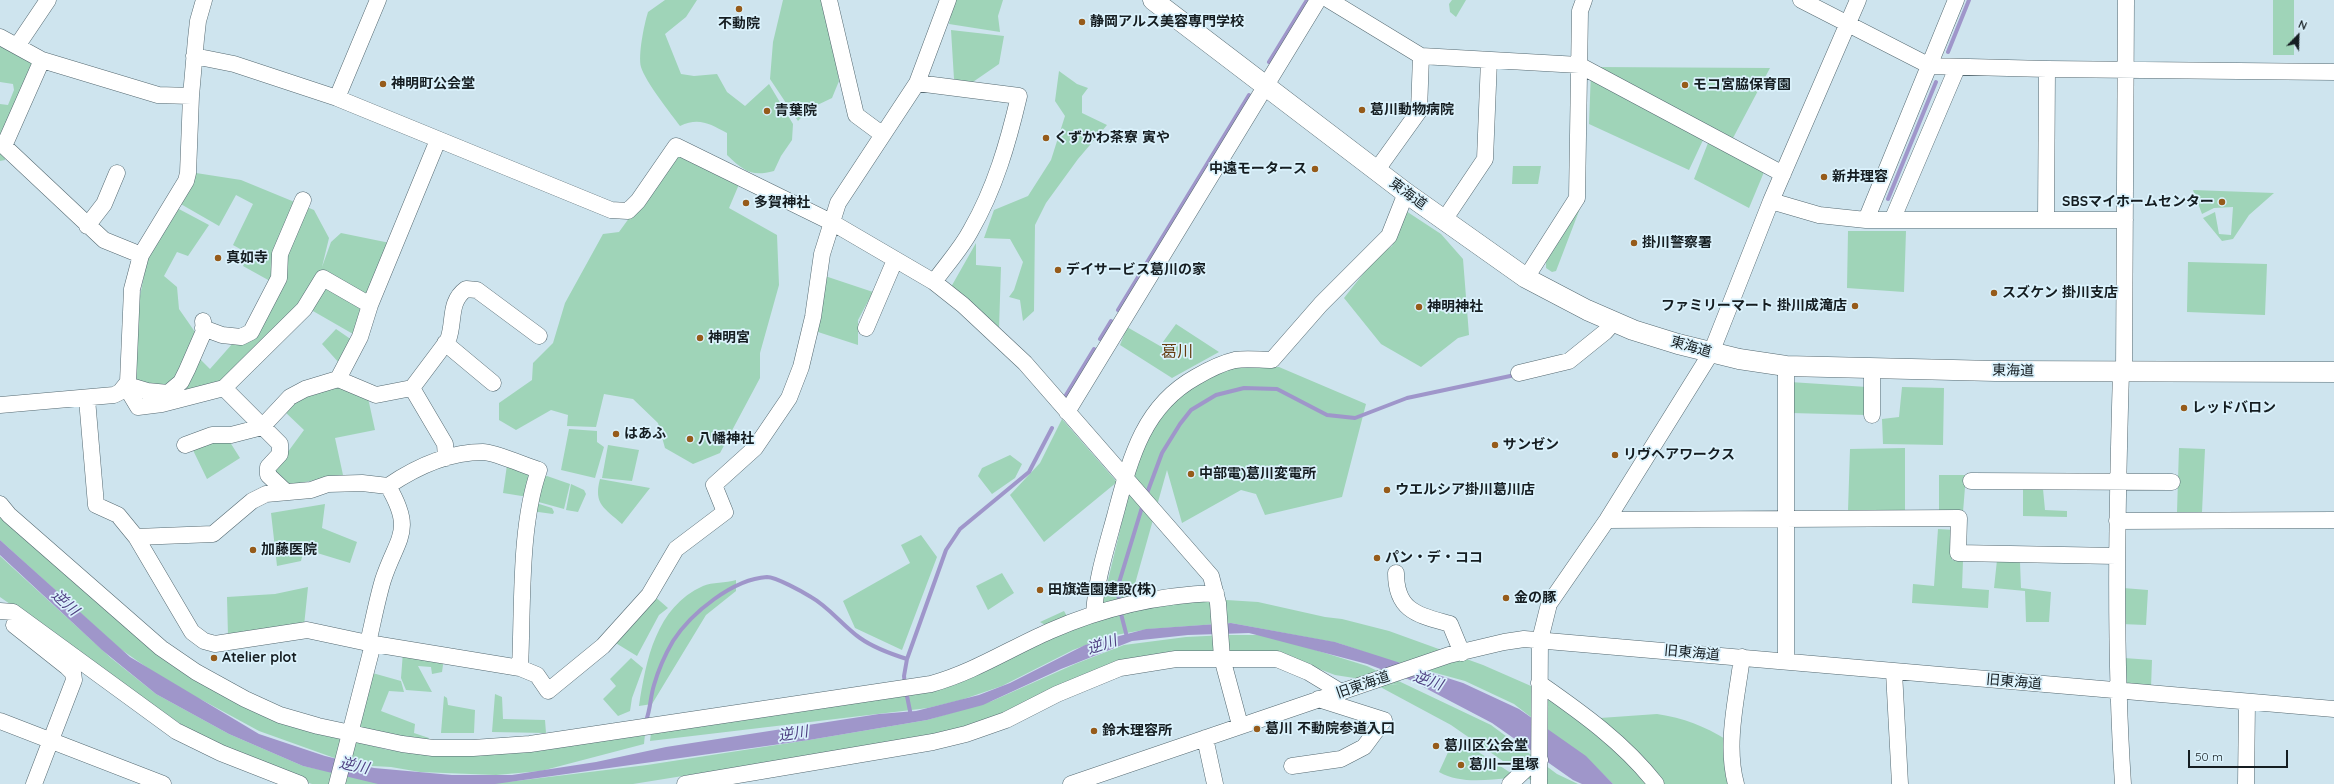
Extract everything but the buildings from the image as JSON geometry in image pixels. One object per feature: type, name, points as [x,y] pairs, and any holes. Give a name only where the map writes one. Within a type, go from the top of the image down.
[{"type":"main road","name":"東海道","points":[[1153,0],[1406,194],[1526,278],[1566,300],[1640,332],[1711,353],[1786,366],[2122,372],[2334,372]]},
{"type":"street","points":[[17,46],[48,0]]},
{"type":"street","points":[[204,0],[198,21],[194,56],[191,96],[190,164],[187,177],[141,255],[132,289],[126,386],[138,407],[162,404],[224,388],[304,309],[323,278],[370,305]]},
{"type":"street","points":[[337,98],[378,0]]},
{"type":"street","points":[[829,0],[856,115],[883,135]]},
{"type":"street","points":[[86,399],[96,505],[118,515],[136,537],[192,632],[204,641],[215,644],[307,630],[371,643],[520,668],[537,675],[548,692],[603,646],[639,607],[649,595],[676,549],[725,512],[714,485],[755,448],[789,398],[801,366],[813,317],[822,254],[833,223],[838,203],[917,83],[948,0]]},
{"type":"street","points":[[1067,412],[1318,0]]},
{"type":"street","points":[[1329,0],[1421,56],[1579,65],[1784,174]]},
{"type":"street","points":[[1526,278],[1577,198],[1580,11],[1584,0]]},
{"type":"street","points":[[1801,0],[1930,66],[2046,70],[2334,72]]},
{"type":"street","points":[[1539,784],[1540,640],[1549,604],[1607,520],[1711,353],[1772,201],[1858,0]]},
{"type":"street","points":[[1866,220],[1956,0]]},
{"type":"street","points":[[2123,784],[2120,730],[2116,556],[2125,220],[2126,0]]},
{"type":"street","points":[[0,37],[42,60],[158,95],[191,96]]},
{"type":"street","points":[[194,56],[234,64],[337,98],[611,210],[628,211],[638,201],[676,146],[833,223],[934,282],[988,327],[1026,363],[1125,479],[1211,576],[1217,598],[1221,654],[1240,725]]},
{"type":"street","points":[[1376,171],[1419,112],[1421,56]]},
{"type":"street","points":[[42,60],[4,146],[104,240],[141,255]]},
{"type":"street","points":[[1444,220],[1485,159],[1489,60]]},
{"type":"street","points":[[1893,218],[1957,68]]},
{"type":"street","points":[[2046,70],[2046,220]]},
{"type":"street","points":[[917,83],[1019,96],[1009,140],[991,190],[971,231],[934,282]]},
{"type":"street","points":[[338,379],[360,337],[370,305],[438,140]]},
{"type":"street","points":[[88,226],[104,204],[117,173]]},
{"type":"street","points":[[1094,614],[1095,590],[1131,458],[1147,423],[1161,403],[1179,386],[1206,371],[1235,360],[1272,360],[1321,304],[1389,236],[1406,194]]},
{"type":"street","points":[[126,386],[147,391],[168,393],[181,382],[203,324],[222,335],[241,337],[251,332],[279,278],[280,254],[303,200]]},
{"type":"street","points":[[1772,201],[1819,214],[1866,220],[1893,218],[2125,220]]},
{"type":"street","points":[[866,328],[895,260]]},
{"type":"street","points":[[185,445],[212,435],[231,435],[262,427],[290,397],[305,389],[338,379],[376,395],[412,388],[452,331],[453,306],[459,294],[466,290],[477,290],[539,336]]},
{"type":"street","points":[[1518,373],[1569,361],[1605,332],[1614,322]]},
{"type":"street","points":[[445,343],[493,383]]},
{"type":"street","points":[[1786,366],[1786,660]]},
{"type":"street","points":[[1872,368],[1872,415]]},
{"type":"street","points":[[0,405],[86,399],[114,395],[126,386]]},
{"type":"street","points":[[224,388],[280,444],[280,454],[268,468],[268,475],[286,492]]},
{"type":"street","points":[[412,388],[445,444],[446,458]]},
{"type":"street","points":[[136,537],[213,534],[252,501],[266,494],[311,490],[328,484],[362,483],[388,486],[412,469],[446,458],[484,452],[539,470],[533,488],[526,527],[520,668]]},
{"type":"street","points":[[1971,481],[2172,482]]},
{"type":"street","points":[[337,784],[371,643],[383,580],[402,532],[400,506],[388,486]]},
{"type":"street","points":[[0,504],[9,515],[161,648],[193,670],[245,699],[280,715],[349,735],[433,748],[509,746],[649,727],[899,688],[917,687],[952,678],[980,667],[1049,631],[1094,614],[1128,605],[1191,594],[1217,598]]},
{"type":"street","points":[[1607,520],[1958,518],[1958,553],[2116,556]]},
{"type":"street","points":[[2117,521],[2334,520]]},
{"type":"street","points":[[1396,573],[1397,592],[1401,600],[1417,614],[1450,624],[1456,654]]},
{"type":"street","points":[[0,613],[13,612],[176,731],[221,753],[300,784]]},
{"type":"street","points":[[0,613],[73,673],[74,680],[34,784]]},
{"type":"street","name":"旧東海道","points":[[1071,784],[1240,725],[1456,654],[1504,642],[1524,639],[1786,660],[1894,672],[2334,709]]},
{"type":"street","points":[[685,784],[933,742],[966,734],[1006,720],[1056,694],[1120,668],[1176,659],[1221,654],[1277,659],[1308,672],[1341,692]]},
{"type":"street","points":[[1736,784],[1733,772],[1732,740],[1742,657]]},
{"type":"street","points":[[1894,672],[1900,784]]},
{"type":"street","points":[[1540,683],[1583,714],[1637,760],[1656,784]]},
{"type":"street","points":[[1292,766],[1341,759],[1364,747],[1384,720],[1318,699]]},
{"type":"street","points":[[2246,784],[2247,702]]},
{"type":"street","points":[[0,721],[163,784]]},
{"type":"street","points":[[1205,738],[1215,784]]},
{"type":"street","points":[[1510,784],[1526,769],[1540,760]]},
{"type":"green space","points":[[665,0],[697,0],[686,17],[665,34],[681,74],[694,76],[717,74],[727,92],[745,106],[769,84],[793,124],[792,140],[781,156],[774,171],[754,173],[743,169],[727,155],[727,133],[710,124],[699,122],[687,123],[680,126],[653,89],[641,67],[640,55],[642,40],[648,12]]},
{"type":"green space","points":[[783,0],[824,0],[830,22],[839,81],[832,98],[809,109],[798,121],[770,79],[773,42]]},
{"type":"green space","points":[[954,0],[1003,0],[998,16],[1000,32],[949,24]]},
{"type":"green space","points":[[1452,0],[1466,0],[1456,17],[1450,12],[1449,4]]},
{"type":"green space","points":[[2273,0],[2294,0],[2294,55],[2273,55]]},
{"type":"green space","points":[[951,30],[1004,36],[999,64],[970,84],[954,79]]},
{"type":"green space","points":[[0,37],[42,60],[3,146],[5,160],[0,161],[0,104],[8,105],[14,90],[13,84],[0,82]]},
{"type":"green space","points":[[1595,67],[1770,68],[1733,138]]},
{"type":"green space","points":[[1059,71],[1077,84],[1088,88],[1082,96],[1082,113],[1107,125],[1078,159],[1046,203],[1035,225],[1034,311],[1023,321],[1020,300],[1009,297],[1014,290],[1023,262],[1010,239],[984,238],[994,210],[1028,196],[1051,160],[1065,116],[1055,101]]},
{"type":"green space","points":[[1591,71],[1704,138],[1689,170],[1589,124]]},
{"type":"green space","points":[[1708,143],[1764,172],[1749,208],[1694,179]]},
{"type":"green space","points":[[677,152],[740,182],[729,208],[777,235],[779,285],[760,353],[760,378],[720,453],[693,464],[665,448],[658,423],[633,399],[604,394],[596,427],[567,426],[568,415],[551,410],[516,430],[499,420],[499,403],[532,380],[533,363],[553,343],[565,303],[603,234],[619,232]]},
{"type":"green space","points":[[1513,166],[1541,166],[1538,184],[1512,184]]},
{"type":"green space","points":[[196,173],[241,180],[314,210],[329,238],[322,267],[331,242],[341,233],[390,243],[353,334],[306,307],[232,376],[196,391],[136,391],[136,317],[148,255],[177,208],[209,225],[188,256],[177,252],[164,276],[177,287],[179,309],[195,332],[204,331],[197,356],[210,369],[233,343],[251,332],[270,281],[243,266],[249,254],[233,245],[253,204],[236,195],[219,226],[179,203]]},
{"type":"green space","points":[[2193,190],[2274,193],[2249,215],[2233,239],[2222,241],[2203,218],[2215,212],[2219,234],[2231,235],[2233,207],[2214,208],[2202,214]]},
{"type":"green space","points":[[1584,198],[1556,271],[1552,272],[1546,268],[1546,262]]},
{"type":"green space","points":[[1406,211],[1441,234],[1463,259],[1469,335],[1458,338],[1421,367],[1381,344],[1344,298],[1378,255],[1392,246]]},
{"type":"green space","points":[[1848,231],[1906,231],[1904,292],[1847,288]]},
{"type":"green space","points":[[976,243],[976,265],[1001,267],[999,329],[951,287]]},
{"type":"green space","points":[[2188,262],[2267,264],[2265,315],[2187,312]]},
{"type":"green space","points":[[825,276],[873,292],[858,320],[858,345],[818,332]]},
{"type":"green space","points":[[1176,324],[1219,352],[1172,378],[1120,345],[1127,327],[1160,346]]},
{"type":"green space","points":[[336,329],[352,340],[340,364],[322,344]]},
{"type":"green space","points":[[1279,367],[1366,404],[1342,497],[1265,515],[1256,494],[1241,490],[1182,523],[1167,470],[1131,598],[1100,613],[1131,485],[1137,445],[1170,404],[1194,384],[1234,368]]},
{"type":"green space","points":[[339,382],[368,398],[375,430],[335,438],[343,475],[288,485],[273,472],[304,430],[284,411],[299,392]]},
{"type":"green space","points":[[1790,382],[1867,387],[1866,415],[1791,413]]},
{"type":"green space","points":[[1902,387],[1944,388],[1943,445],[1883,444],[1882,419],[1899,417]]},
{"type":"green space","points":[[1062,419],[1117,482],[1044,542],[1010,495],[1040,463]]},
{"type":"green space","points":[[569,429],[597,431],[597,442],[604,447],[595,478],[561,470]]},
{"type":"green space","points":[[228,439],[240,458],[207,479],[191,446]]},
{"type":"green space","points":[[608,445],[639,450],[632,481],[602,478]]},
{"type":"green space","points":[[1905,448],[1905,512],[1848,511],[1850,449]]},
{"type":"green space","points":[[2179,448],[2205,449],[2202,512],[2177,512]]},
{"type":"green space","points":[[1010,455],[1022,464],[1015,478],[992,494],[978,476],[982,468]]},
{"type":"green space","points":[[507,465],[529,471],[532,481],[528,497],[503,493]]},
{"type":"green space","points":[[1939,475],[1966,475],[1963,512],[1939,511]]},
{"type":"green space","points":[[547,476],[570,484],[564,509],[535,501],[540,478]]},
{"type":"green space","points":[[600,479],[650,488],[622,524],[606,510],[599,500],[598,488]]},
{"type":"green space","points":[[571,484],[584,490],[586,494],[578,512],[566,510]]},
{"type":"green space","points":[[2023,489],[2043,489],[2045,510],[2067,511],[2067,517],[2023,516]]},
{"type":"green space","points":[[536,503],[552,508],[554,512],[553,514],[531,511]]},
{"type":"green space","points":[[325,504],[322,528],[357,542],[350,563],[304,549],[301,561],[277,566],[271,513]]},
{"type":"green space","points":[[0,512],[188,671],[358,742],[388,750],[424,752],[645,734],[644,744],[541,771],[496,775],[420,772],[391,767],[354,765],[259,731],[202,700],[182,692],[119,648],[0,540]]},
{"type":"green space","points":[[1938,529],[1954,530],[1952,560],[1963,561],[1962,588],[1989,590],[1988,608],[1912,603],[1913,584],[1934,586]]},
{"type":"green space","points":[[921,535],[937,557],[902,650],[855,628],[843,601],[910,563],[901,545]]},
{"type":"green space","points":[[0,556],[111,658],[156,694],[229,734],[303,766],[388,784],[312,784],[242,758],[202,739],[0,597]]},
{"type":"green space","points":[[1997,560],[2020,562],[2021,588],[2051,592],[2049,622],[2026,622],[2025,591],[1994,588]]},
{"type":"green space","points":[[1002,573],[1014,593],[988,610],[976,586]]},
{"type":"green space","points":[[736,580],[736,591],[706,615],[652,704],[639,706],[645,671],[650,653],[664,621],[674,607],[687,595],[703,586]]},
{"type":"green space","points":[[308,587],[304,626],[228,636],[227,597],[275,594]]},
{"type":"green space","points":[[2123,588],[2148,590],[2146,625],[2121,624]]},
{"type":"green space","points":[[653,595],[668,608],[659,615],[637,656],[614,642]]},
{"type":"green space","points":[[1195,598],[1258,602],[1325,617],[1342,619],[1389,631],[1483,665],[1563,700],[1653,784],[1613,784],[1598,769],[1514,704],[1465,681],[1385,659],[1338,643],[1231,623],[1149,629],[1110,636],[1073,650],[1002,686],[961,700],[928,708],[650,741],[651,733],[910,692],[1067,629],[1126,612]]},
{"type":"green space","points":[[1064,611],[1068,618],[1047,626],[1040,622]]},
{"type":"green space","points":[[1267,635],[1367,666],[1491,725],[1557,774],[1578,784],[1536,784],[1451,725],[1371,682],[1399,685],[1335,675],[1275,652],[1172,651],[1099,668],[987,727],[633,784],[466,784],[516,781],[647,765],[927,720],[992,701],[1075,664],[1124,645],[1186,637]]},
{"type":"green space","points":[[403,652],[444,658],[442,672],[432,674],[431,667],[418,666],[432,692],[406,690],[401,678]]},
{"type":"green space","points":[[631,658],[643,668],[632,698],[630,711],[618,716],[603,699],[616,686],[610,679]]},
{"type":"green space","points":[[2124,658],[2152,660],[2151,688],[2122,686]]},
{"type":"green space","points":[[369,672],[401,681],[404,692],[389,691],[381,711],[415,724],[414,733],[429,738],[426,743],[355,730]]},
{"type":"green space","points":[[495,694],[502,697],[503,719],[545,720],[546,733],[492,732]]},
{"type":"green space","points":[[444,696],[447,698],[448,705],[475,710],[474,733],[441,733]]},
{"type":"green space","points":[[1657,714],[1694,723],[1727,740],[1734,784],[1659,784],[1600,718]]},
{"type":"green space","points":[[1455,737],[1514,775],[1510,778],[1492,780],[1464,780],[1447,776],[1439,772]]},
{"type":"water","name":"逆川","points":[[0,540],[130,657],[259,734],[325,756],[374,768],[452,775],[512,775],[596,762],[666,747],[879,714],[916,711],[979,695],[1010,683],[1085,645],[1146,629],[1231,623],[1335,642],[1463,683],[1519,709],[1586,756],[1613,784],[1582,784],[1573,780],[1492,723],[1410,680],[1367,664],[1249,633],[1188,635],[1132,641],[1061,669],[983,705],[927,720],[809,740],[495,784],[378,784],[303,766],[229,734],[156,694],[102,650],[0,555]]},
{"type":"waterway","points":[[1269,62],[1307,0]]},
{"type":"waterway","points":[[1948,52],[1969,0]]},
{"type":"waterway","points":[[1888,199],[1936,82]]},
{"type":"waterway","points":[[1118,310],[1249,95]]},
{"type":"waterway","points":[[1100,339],[1111,321]]},
{"type":"waterway","points":[[1063,400],[1094,349]]},
{"type":"waterway","points":[[1146,496],[1162,453],[1180,424],[1191,410],[1216,395],[1244,388],[1277,389],[1327,415],[1355,418],[1407,398],[1515,375]]},
{"type":"waterway","points":[[646,721],[653,690],[662,662],[670,646],[681,630],[690,619],[714,599],[740,584],[754,579],[767,577],[796,588],[818,601],[865,642],[907,659],[946,550],[960,529],[1029,472],[1052,428]]},
{"type":"waterway","points":[[1119,603],[1118,586],[1143,504]]},
{"type":"waterway","points":[[1120,610],[1127,637]]},
{"type":"waterway","points":[[905,684],[904,676],[907,659]]},
{"type":"waterway","points":[[906,691],[911,716]]},
{"type":"place","name":"不動院","points":[[739,9]]},
{"type":"place","name":"静岡アルス美容専門学校","points":[[1082,22]]},
{"type":"place","name":"神明町公会堂","points":[[383,84]]},
{"type":"place","name":"モコ宮脇保育園","points":[[1685,85]]},
{"type":"place","name":"葛川動物病院","points":[[1362,110]]},
{"type":"place","name":"青葉院","points":[[767,111]]},
{"type":"place","name":"くずかわ茶寮 寅や","points":[[1046,138]]},
{"type":"place","name":"中遠モータース","points":[[1315,169]]},
{"type":"place","name":"新井理容","points":[[1824,177]]},
{"type":"place","name":"SBSマイホームセンター","points":[[2222,202]]},
{"type":"place","name":"多賀神社","points":[[746,203]]},
{"type":"place","name":"掛川警察署","points":[[1634,243]]},
{"type":"place","name":"真如寺","points":[[218,258]]},
{"type":"place","name":"デイサービス葛川の家","points":[[1058,270]]},
{"type":"place","name":"スズケン 掛川支店","points":[[1994,293]]},
{"type":"place","name":"ファミリーマート 掛川成滝店","points":[[1855,306]]},
{"type":"place","name":"神明神社","points":[[1419,307]]},
{"type":"place","name":"神明宮","points":[[700,338]]},
{"type":"place","name":"レッドバロン","points":[[2184,408]]},
{"type":"place","name":"はあふ","points":[[616,434]]},
{"type":"place","name":"八幡神社","points":[[690,439]]},
{"type":"place","name":"サンゼン","points":[[1495,445]]},
{"type":"place","name":"リヴヘアワークス","points":[[1615,455]]},
{"type":"place","name":"中部電)葛川変電所","points":[[1191,474]]},
{"type":"place","name":"ウエルシア掛川葛川店","points":[[1387,490]]},
{"type":"place","name":"加藤医院","points":[[253,550]]},
{"type":"place","name":"パン・デ・ココ","points":[[1377,558]]},
{"type":"place","name":"田旗造園建設(株)","points":[[1040,590]]},
{"type":"place","name":"金の豚","points":[[1506,598]]},
{"type":"place","name":"Atelier plot","points":[[214,658]]},
{"type":"place","name":"葛川 不動院参道入口","points":[[1257,729]]},
{"type":"place","name":"鈴木理容所","points":[[1094,731]]},
{"type":"place","name":"葛川区公会堂","points":[[1436,746]]},
{"type":"place","name":"葛川一里塚","points":[[1461,765]]},
{"type":"district","name":"葛川","points":[[1177,352]]}]
